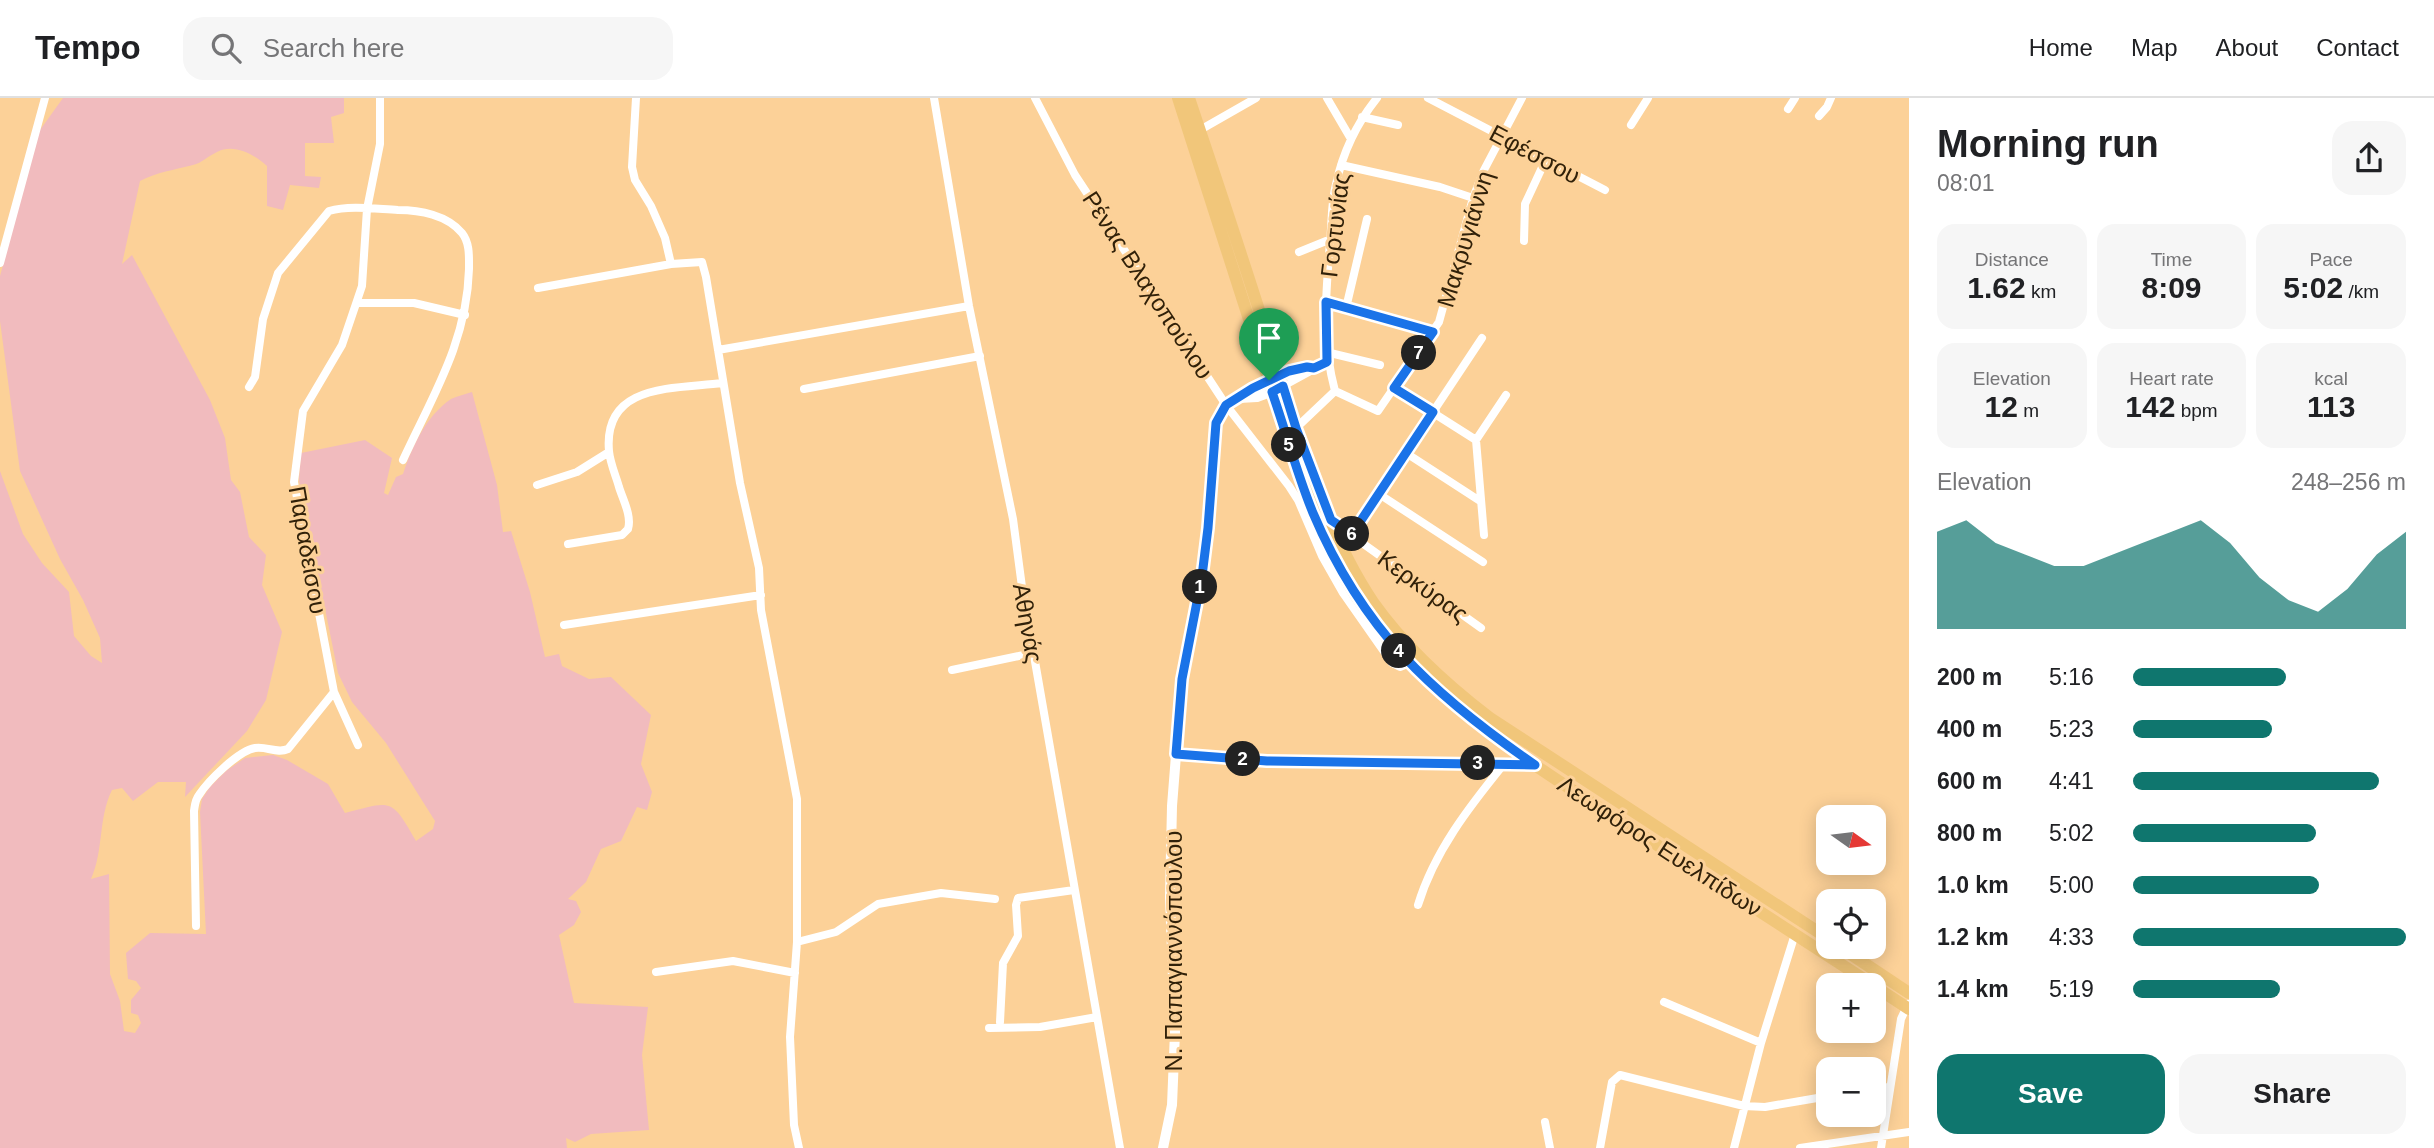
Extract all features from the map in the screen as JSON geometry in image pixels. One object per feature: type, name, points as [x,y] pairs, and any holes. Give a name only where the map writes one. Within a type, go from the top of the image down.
[{"type":"main road","name":"Λεωφόρος Ευελπίδων","points":[[1178,98],[1276,384],[1353,570],[1374,602],[1397,632],[1466,699],[1545,755],[1643,816],[1816,931]]},
{"type":"main road","name":"Λεωφόρος Ευελπίδων","points":[[1189,98],[1276,384],[1296,466],[1333,555],[1364,608],[1410,663],[1459,710],[1535,765],[1854,973]]},
{"type":"main road","points":[[1858,959],[1909,993]]},
{"type":"main road","name":"Λεωφόρος Ευελπίδων","points":[[1886,993],[1908,1006]]},
{"type":"street","points":[[0,263],[45,98]]},
{"type":"street","name":"Παραδείσου","points":[[358,745],[334,692],[293,482],[303,411],[342,345],[362,286],[367,209],[380,144],[380,98]]},
{"type":"street","points":[[636,98],[632,167],[635,180],[651,206],[671,264]]},
{"type":"street","name":"Αθηνάς","points":[[934,98],[969,306],[1013,519],[1033,653],[1120,1148]]},
{"type":"street","name":"Ρένας Βλαχοπούλου","points":[[1035,98],[1075,174],[1298,500],[1322,556],[1365,626],[1396,667],[1410,663]]},
{"type":"street","points":[[1200,130],[1256,98]]},
{"type":"street","points":[[1327,98],[1351,139]]},
{"type":"street","name":"Γορτυνίας","points":[[1335,391],[1327,362],[1326,302],[1335,185],[1351,139],[1362,117],[1377,98]]},
{"type":"street","name":"Εφέσσου","points":[[1428,98],[1605,190]]},
{"type":"street","name":"Μακρυγιάννη","points":[[1335,391],[1378,411],[1433,332],[1446,303],[1473,198],[1484,170],[1522,98]]},
{"type":"street","points":[[1631,125],[1648,98]]},
{"type":"street","points":[[1788,109],[1795,98]]},
{"type":"street","points":[[1819,116],[1828,107],[1831,98]]},
{"type":"street","points":[[1362,117],[1398,125]]},
{"type":"street","points":[[1524,241],[1525,204],[1546,159]]},
{"type":"street","points":[[1341,165],[1440,187],[1473,198]]},
{"type":"street","points":[[249,387],[256,377],[263,319],[278,273],[329,211],[367,209],[429,213],[463,234],[470,252],[465,315],[459,341],[403,460]]},
{"type":"street","points":[[1346,308],[1367,219]]},
{"type":"street","points":[[1299,253],[1331,239]]},
{"type":"street","points":[[538,288],[702,261],[740,483],[759,568],[761,610],[797,799],[797,942],[790,1053],[793,1125],[799,1148]]},
{"type":"street","points":[[1326,302],[1433,332]]},
{"type":"street","points":[[357,303],[414,303],[465,315]]},
{"type":"street","points":[[718,350],[969,306]]},
{"type":"street","points":[[1352,534],[1482,338]]},
{"type":"street","points":[[1326,352],[1380,365]]},
{"type":"street","points":[[804,389],[980,356]]},
{"type":"street","points":[[1231,402],[1256,397],[1276,384],[1327,362]]},
{"type":"street","points":[[568,544],[622,535],[628,529],[628,516],[609,452],[610,429],[619,408],[634,396],[722,383]]},
{"type":"street","points":[[1394,388],[1476,440]]},
{"type":"street","points":[[1296,428],[1335,391]]},
{"type":"street","points":[[1484,535],[1476,440],[1506,395]]},
{"type":"street","name":"Ν. Παπαγιαννόπουλου","points":[[1163,1148],[1172,1105],[1174,1079],[1170,898],[1172,806],[1182,679],[1202,576],[1214,431],[1220,414],[1231,402]]},
{"type":"street","points":[[537,485],[577,472],[609,452]]},
{"type":"street","points":[[1406,453],[1480,501]]},
{"type":"street","points":[[1379,494],[1483,562]]},
{"type":"street","name":"Κερκύρας","points":[[1331,520],[1480,628]]},
{"type":"street","points":[[564,625],[761,595]]},
{"type":"street","points":[[952,670],[1033,653]]},
{"type":"street","points":[[196,926],[194,811],[198,796],[208,783],[247,750],[261,748],[278,752],[288,749],[334,692]]},
{"type":"street","points":[[1176,754],[1267,761],[1535,765]]},
{"type":"street","points":[[1418,905],[1433,864],[1504,764]]},
{"type":"street","points":[[1000,1022],[1003,964],[1018,936],[1018,898],[1074,890]]},
{"type":"street","points":[[797,942],[836,932],[878,904],[941,893],[995,899]]},
{"type":"street","points":[[1734,1148],[1761,1043],[1795,934]]},
{"type":"street","points":[[656,972],[733,961],[794,973]]},
{"type":"street","points":[[1664,1002],[1761,1043]]},
{"type":"street","points":[[1881,1148],[1901,1019],[1908,1006]]},
{"type":"street","points":[[989,1028],[1040,1027],[1097,1017]]},
{"type":"street","points":[[1600,1148],[1612,1082],[1620,1075],[1744,1107],[1765,1107],[1816,1098]]},
{"type":"street","points":[[1545,1122],[1550,1148]]},
{"type":"street","points":[[1800,1148],[1909,1132]]},
{"type":"shaded area","points":[[63,98],[344,98],[344,113],[331,117],[334,143],[305,143],[305,176],[321,177],[319,188],[290,185],[283,210],[267,206],[267,166],[250,154],[237,150],[224,150],[196,164],[159,173],[140,181],[122,264],[132,255],[210,400],[225,438],[231,480],[240,492],[249,537],[266,555],[262,585],[282,632],[266,700],[247,731],[185,797],[186,782],[158,782],[133,801],[122,788],[112,790],[91,879],[109,874],[110,974],[120,1001],[124,1031],[135,1033],[141,1023],[138,1015],[131,1013],[131,1000],[141,988],[136,981],[128,979],[126,953],[150,933],[206,934],[200,812],[202,799],[226,771],[245,758],[273,755],[287,760],[328,784],[345,813],[372,806],[389,806],[401,816],[416,841],[433,829],[435,821],[386,743],[352,702],[338,673],[299,480],[301,453],[365,440],[392,458],[384,493],[388,495],[396,477],[403,474],[416,443],[434,414],[451,399],[472,392],[497,485],[503,532],[511,531],[530,592],[545,657],[559,654],[562,666],[589,679],[611,677],[651,715],[641,764],[652,792],[647,810],[637,807],[621,841],[601,849],[586,882],[568,899],[576,901],[581,912],[574,925],[559,935],[574,1003],[648,1007],[642,1055],[649,1130],[591,1134],[575,1142],[566,1138],[567,1148],[0,1148],[0,471],[23,534],[42,563],[69,592],[74,636],[91,656],[102,663],[100,638],[20,471],[0,321],[0,276],[40,130]]},
{"type":"route","points":[[1326,302],[1433,332],[1394,388],[1433,412],[1352,534],[1331,520],[1283,386],[1272,392],[1313,512],[1349,586],[1364,608],[1438,693],[1535,765],[1267,761],[1176,754],[1182,679],[1202,576],[1208,528],[1214,431],[1226,405],[1269,380],[1289,371],[1314,368],[1327,362],[1326,302]]}]
